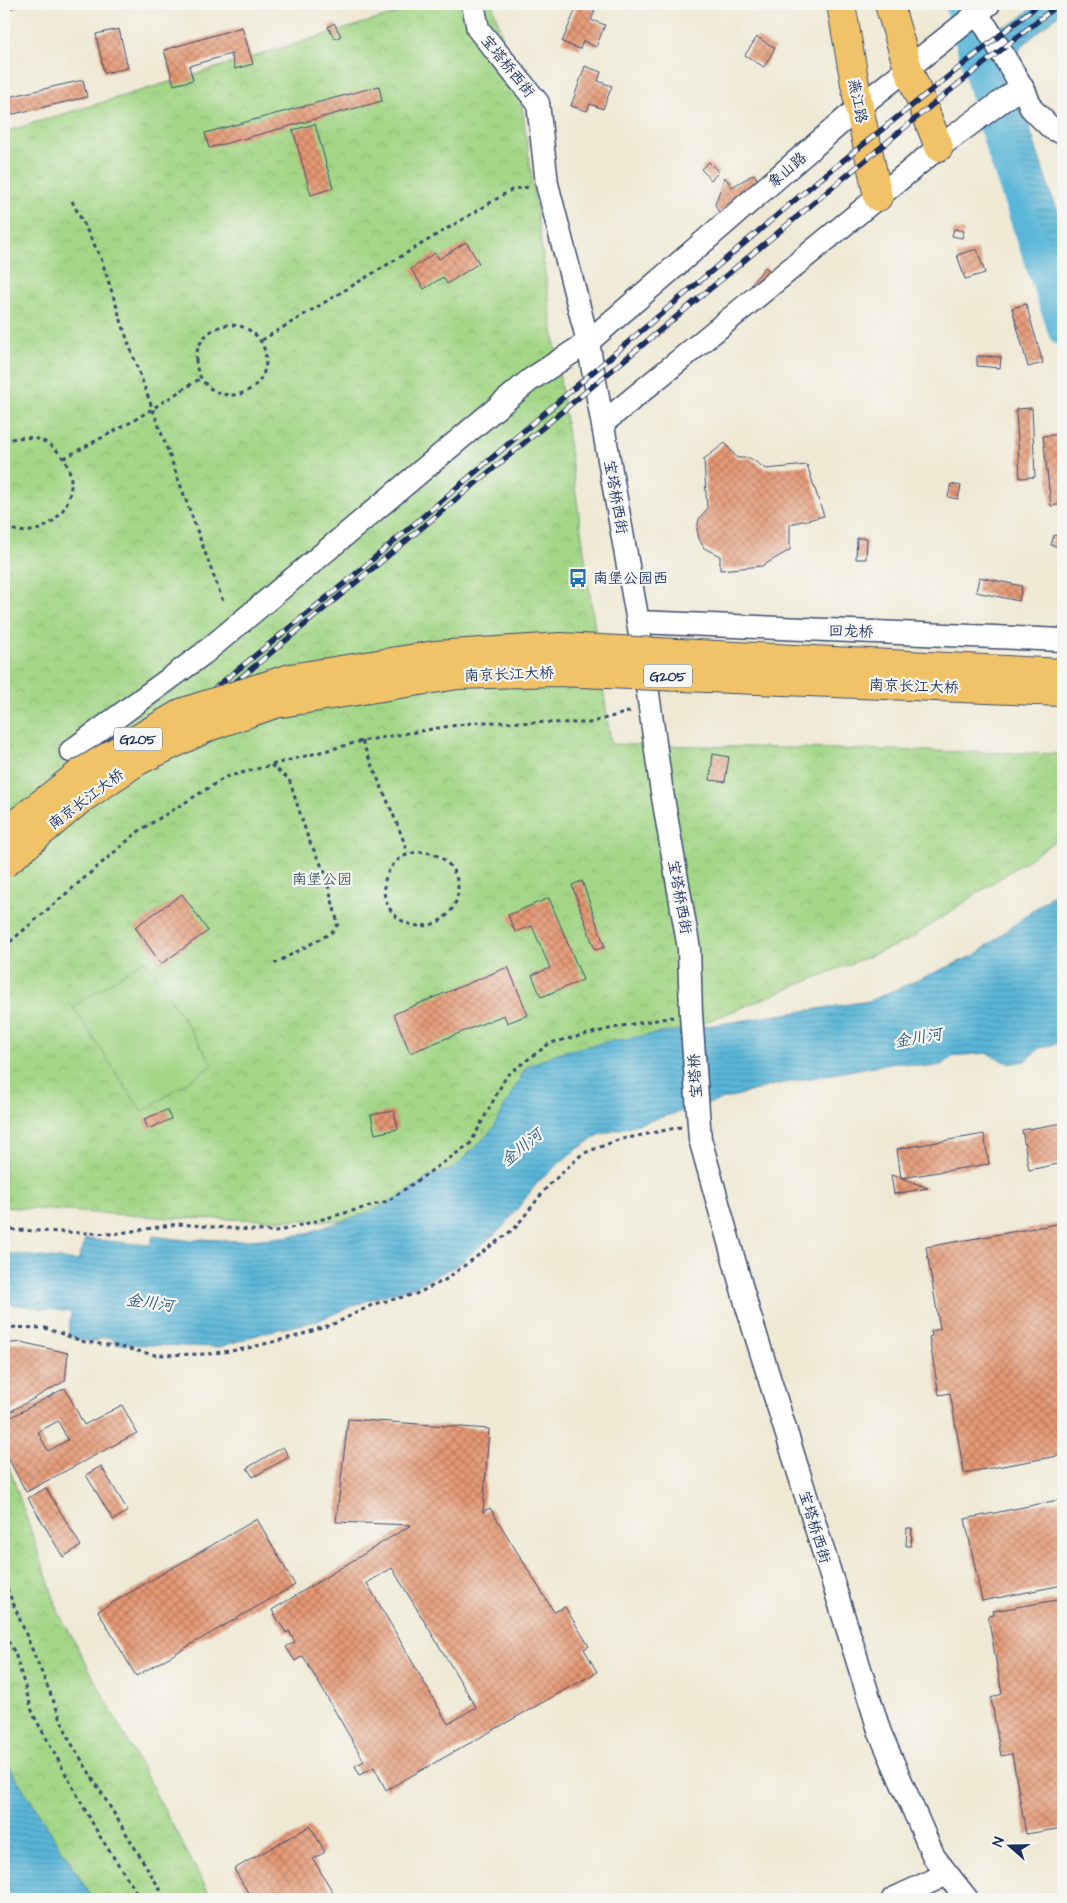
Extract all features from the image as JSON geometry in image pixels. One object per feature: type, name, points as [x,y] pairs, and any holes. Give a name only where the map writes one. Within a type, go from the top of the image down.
[{"type":"main road","name":"燕江路","points":[[841,4],[859,107],[878,197]]},
{"type":"main road","points":[[889,4],[940,146]]},
{"type":"main road","name":"南京长江大桥","points":[[4,833],[80,773],[183,712],[290,678],[435,655],[561,647],[1063,672]]},
{"type":"main road","name":"南京长江大桥","points":[[4,864],[81,799],[138,761],[211,726],[276,704],[458,675],[555,672],[1063,692]]},
{"type":"street","name":"宝塔桥西街","points":[[473,4],[478,29],[538,103],[547,184],[588,342],[638,622],[660,786],[689,949],[691,1014]]},
{"type":"street","name":"象山路","points":[[71,751],[203,654],[530,380],[588,342],[859,107],[983,9]]},
{"type":"street","points":[[983,9],[987,28],[1031,108],[1052,128],[1063,133]]},
{"type":"street","points":[[603,423],[940,146],[1021,87]]},
{"type":"street","name":"回龙桥","points":[[638,622],[1063,640]]},
{"type":"street","name":"宝塔桥","points":[[691,1014],[693,1133]]},
{"type":"street","name":"宝塔桥西街","points":[[693,1133],[880,1733],[934,1858],[967,1899]]},
{"type":"street","points":[[893,1899],[947,1874]]},
{"type":"path","points":[[262,340],[513,189],[547,184]]},
{"type":"path","points":[[72,201],[101,258],[152,409],[224,604]]},
{"type":"path","points":[[230,324],[242,326],[254,331],[262,340],[266,351],[264,373],[250,390],[229,396],[218,393],[201,378],[196,367],[196,354],[200,343],[213,330],[230,324]]},
{"type":"path","points":[[64,458],[152,409],[201,378]]},
{"type":"path","points":[[4,443],[23,437],[39,439],[53,446],[64,458],[70,472],[72,487],[69,502],[61,515],[49,524],[36,530],[21,531],[4,526]]},
{"type":"path","points":[[4,947],[138,831],[226,777],[362,741],[479,722],[589,723],[638,709]]},
{"type":"path","points":[[362,741],[378,782],[396,818],[408,853]]},
{"type":"path","points":[[271,765],[289,779],[308,838],[325,873],[338,924],[331,933],[272,965]]},
{"type":"path","points":[[427,852],[444,858],[453,868],[458,879],[459,892],[456,904],[449,914],[439,922],[427,926],[415,926],[403,922],[387,904],[384,892],[385,880],[390,868],[398,859],[408,853],[427,852]]},
{"type":"path","points":[[4,1227],[15,1230],[113,1234],[178,1224],[276,1232],[388,1201],[470,1144],[507,1075],[550,1043],[622,1026],[691,1014]]},
{"type":"path","points":[[4,1327],[45,1328],[85,1342],[116,1346],[155,1355],[208,1354],[244,1349],[297,1336],[336,1323],[374,1304],[416,1294],[445,1280],[515,1228],[548,1186],[582,1154],[618,1140],[661,1130],[693,1133]]},
{"type":"path","points":[[4,1581],[70,1741],[166,1899]]},
{"type":"path","points":[[4,1634],[16,1653],[33,1714],[99,1835],[140,1899]]},
{"type":"green space","name":"南堡公园","points":[[427,4],[492,4],[520,93],[611,744],[1063,754],[1063,836],[907,941],[641,1048],[385,1222],[173,1218],[4,1207],[4,132]]},
{"type":"green space","points":[[145,960],[213,1065],[142,1112],[73,1007]]},
{"type":"green space","points":[[4,1452],[59,1613],[212,1899],[93,1899],[4,1759]]},
{"type":"water","points":[[953,4],[978,4],[994,22],[1006,26],[1013,24],[1036,4],[1063,4],[1063,11],[1023,45],[1014,57],[1027,120],[1051,194],[1063,222],[1063,300]]},
{"type":"water","name":"金川河","points":[[1063,887],[1063,1042],[1039,1048],[1025,1061],[1010,1064],[987,1053],[954,1056],[941,1065],[928,1067],[896,1062],[774,1085],[599,1135],[570,1154],[538,1182],[503,1227],[459,1264],[416,1286],[368,1300],[317,1321],[266,1332],[220,1347],[117,1344],[110,1337],[101,1338],[95,1342],[68,1337],[71,1312],[4,1303],[4,1250],[5,1253],[78,1261],[85,1239],[150,1245],[153,1236],[192,1241],[201,1239],[239,1241],[304,1234],[366,1213],[398,1198],[427,1178],[454,1168],[492,1130],[526,1067],[557,1053],[610,1041],[869,1001],[975,955]]},
{"type":"water","points":[[4,1758],[93,1899],[4,1899]]},
{"type":"building","points":[[4,4],[27,4],[4,10]]},
{"type":"building","points":[[578,4],[595,11],[591,20],[605,25],[596,47],[583,41],[580,49],[562,42]]},
{"type":"building","points":[[334,23],[341,36],[335,39],[328,27]]},
{"type":"building","points":[[242,27],[253,64],[235,69],[231,54],[189,66],[193,80],[174,85],[164,50]]},
{"type":"building","points":[[119,29],[128,68],[104,73],[96,34]]},
{"type":"building","points":[[757,37],[775,48],[764,67],[745,55]]},
{"type":"building","points":[[585,66],[601,72],[598,81],[612,86],[603,109],[590,104],[587,111],[571,106]]},
{"type":"building","points":[[83,80],[87,97],[5,116],[4,98]]},
{"type":"building","points":[[379,86],[382,101],[209,148],[205,133]]},
{"type":"building","points":[[315,124],[333,188],[311,195],[293,130]]},
{"type":"building","points":[[709,162],[719,172],[711,180],[701,169]]},
{"type":"building","points":[[754,174],[766,192],[735,214],[718,211],[715,204],[725,177],[732,187]]},
{"type":"building","points":[[954,229],[964,231],[962,238],[952,236]]},
{"type":"building","points":[[466,242],[479,263],[447,284],[443,277],[424,289],[411,269],[435,253],[439,259]]},
{"type":"building","points":[[977,249],[985,273],[965,279],[957,255]]},
{"type":"building","points":[[765,267],[771,272],[757,289],[751,284]]},
{"type":"building","points":[[1026,304],[1043,363],[1028,367],[1012,308]]},
{"type":"building","points":[[977,356],[1001,357],[1000,368],[977,366]]},
{"type":"building","points":[[1032,408],[1035,477],[1020,478],[1016,409]]},
{"type":"building","points":[[1062,434],[1063,504],[1051,506],[1043,436]]},
{"type":"building","points":[[725,443],[737,458],[750,458],[766,469],[807,465],[824,516],[790,524],[790,550],[762,566],[720,570],[720,556],[704,548],[699,539],[697,529],[699,519],[707,509],[704,459]]},
{"type":"building","points":[[951,484],[961,486],[958,499],[948,497]]},
{"type":"building","points":[[1054,535],[1063,538],[1063,548],[1051,545]]},
{"type":"building","points":[[857,538],[867,538],[866,559],[856,559]]},
{"type":"building","points":[[979,577],[1022,586],[1019,601],[976,592]]},
{"type":"building","points":[[713,754],[729,757],[725,782],[710,780]]},
{"type":"building","points":[[582,881],[605,947],[595,950],[572,885]]},
{"type":"building","points":[[182,894],[208,931],[161,964],[135,927]]},
{"type":"building","points":[[549,898],[583,980],[541,997],[532,975],[550,968],[532,926],[515,932],[508,915]]},
{"type":"building","points":[[508,967],[528,1015],[507,1023],[504,1015],[410,1053],[394,1014]]},
{"type":"building","points":[[167,1110],[171,1119],[148,1129],[144,1119]]},
{"type":"building","points":[[394,1111],[398,1129],[375,1134],[371,1115]]},
{"type":"building","points":[[1063,1123],[1063,1163],[1029,1170],[1022,1130]]},
{"type":"building","points":[[984,1134],[989,1164],[901,1178],[897,1149]]},
{"type":"building","points":[[891,1175],[902,1178],[928,1188],[894,1194]]},
{"type":"building","points":[[1063,1223],[1063,1455],[964,1473],[950,1393],[939,1395],[929,1337],[932,1336],[931,1331],[940,1329],[926,1247]]},
{"type":"building","points":[[21,1342],[68,1353],[65,1381],[4,1415],[4,1344]]},
{"type":"building","points":[[65,1388],[84,1425],[122,1405],[137,1433],[26,1492],[4,1450],[4,1421]],"holes":[[[58,1421],[68,1440],[48,1451],[38,1432]]]},
{"type":"building","points":[[348,1419],[489,1429],[483,1512],[490,1508],[554,1612],[565,1607],[589,1646],[584,1649],[597,1672],[386,1790],[374,1767],[360,1775],[355,1766],[364,1761],[303,1656],[295,1661],[286,1647],[295,1642],[289,1631],[286,1633],[272,1610],[411,1525],[336,1522]],"holes":[[[392,1568],[476,1707],[448,1724],[367,1583]]]},
{"type":"building","points":[[283,1447],[289,1457],[253,1477],[247,1468]]},
{"type":"building","points":[[101,1466],[128,1511],[113,1520],[86,1475]]},
{"type":"building","points":[[46,1488],[81,1546],[63,1557],[28,1498]]},
{"type":"building","points":[[1063,1499],[1063,1585],[982,1601],[965,1519]]},
{"type":"building","points":[[257,1519],[295,1585],[136,1676],[98,1611]]},
{"type":"building","points":[[907,1528],[912,1528],[911,1546],[906,1546]]},
{"type":"building","points":[[1063,1599],[1063,1828],[1026,1834],[1012,1754],[1001,1756],[991,1698],[1002,1694],[988,1616],[994,1615],[993,1611]]},
{"type":"building","points":[[310,1826],[325,1852],[313,1859],[337,1899],[252,1899],[234,1869]]},
{"type":"waterway","points":[[959,4],[999,144],[1063,332]]},
{"type":"railway","points":[[4,859],[346,582],[815,183],[1039,4]]},
{"type":"railway","points":[[4,874],[927,109],[1059,4]]},
{"type":"place","name":"南堡公园西","points":[[578,578]]}]
